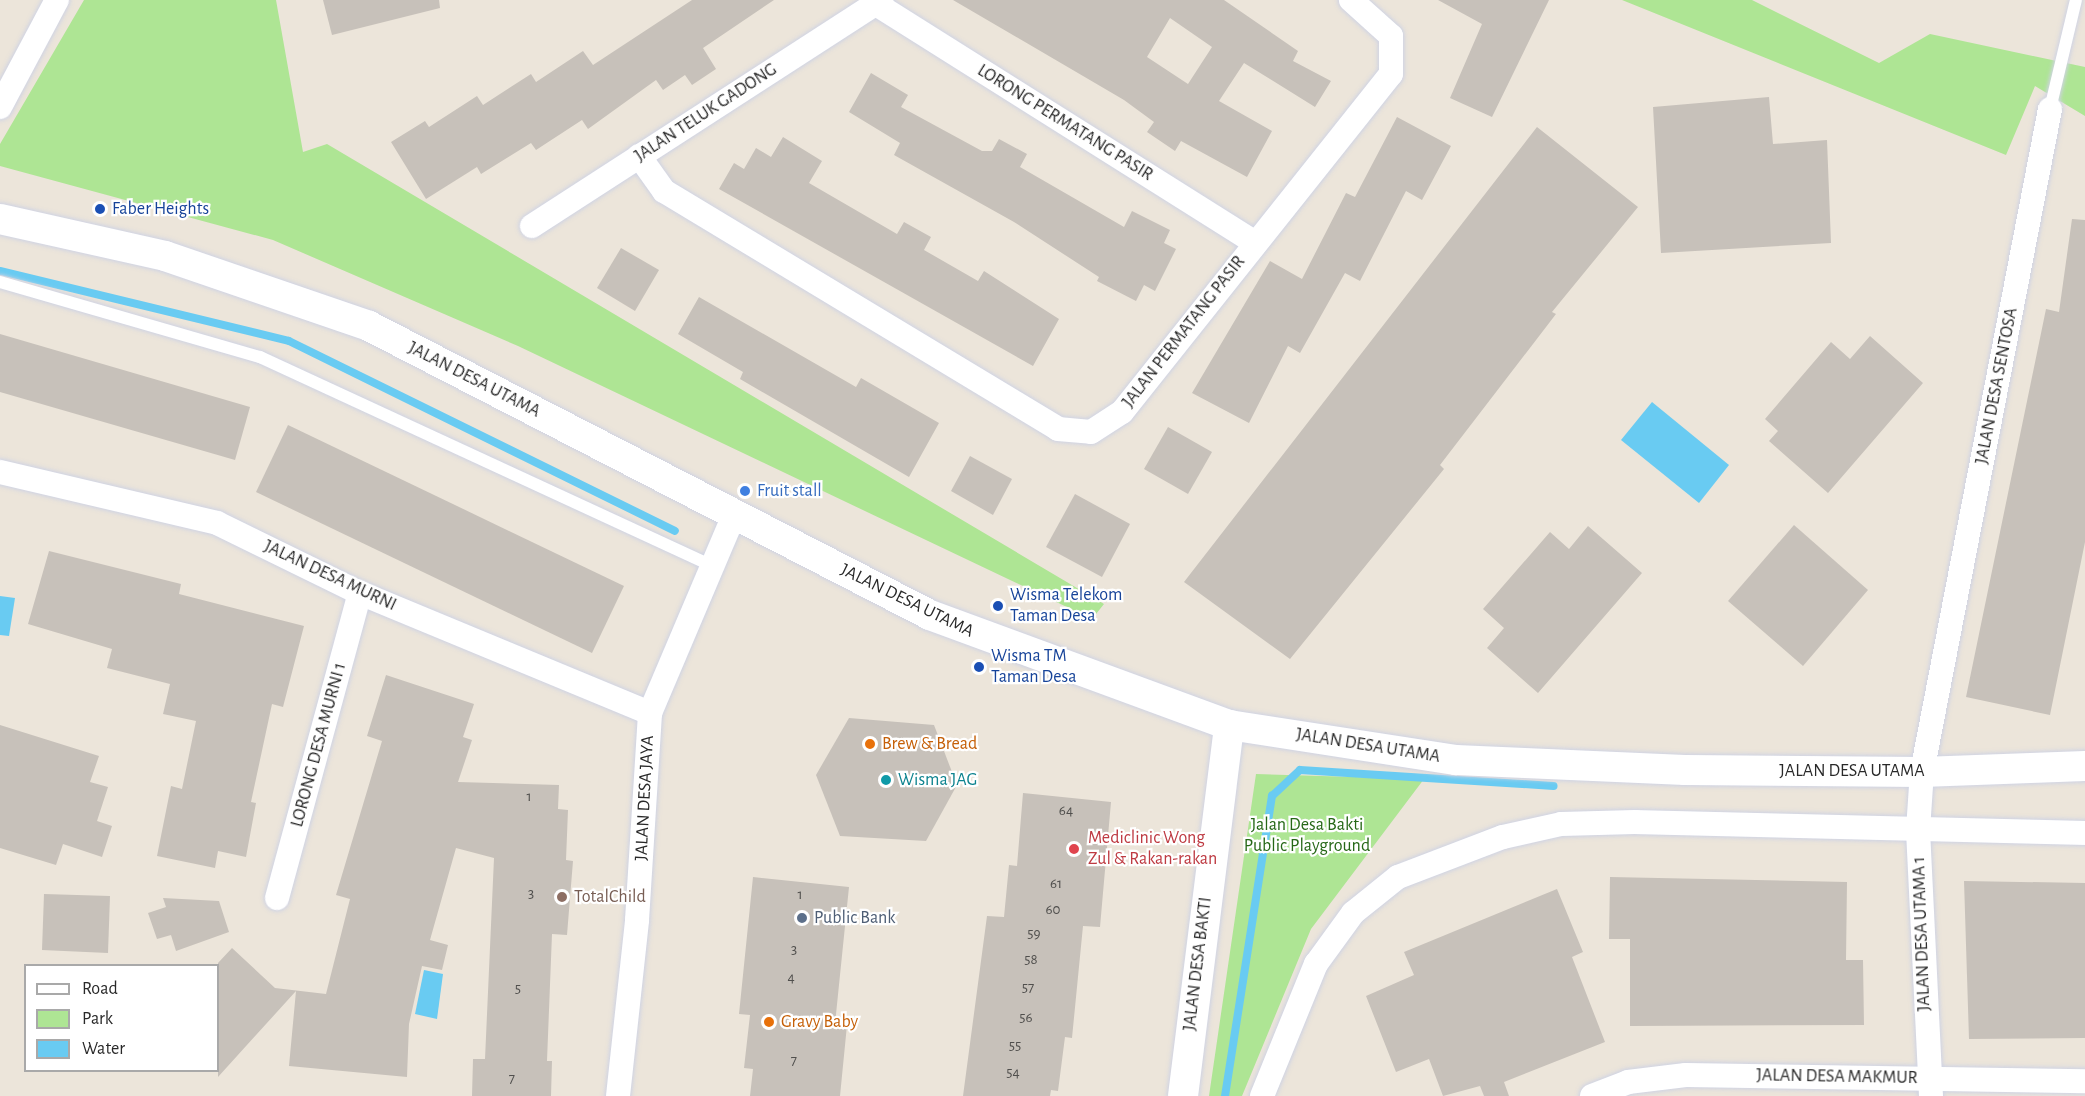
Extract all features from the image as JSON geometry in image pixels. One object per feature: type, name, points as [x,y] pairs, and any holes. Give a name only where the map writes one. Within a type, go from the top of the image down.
[{"type":"street","points":[[0,107],[57,0]]},
{"type":"street","name":"JALAN PERMATANG PASIR","points":[[639,156],[664,191],[1058,429],[1091,432],[1122,412],[1254,242],[1391,74],[1391,36],[1351,0]]},
{"type":"street","name":"LORONG PERMATANG PASIR","points":[[879,2],[1254,242]]},
{"type":"street","name":"JALAN TELUK GADONG","points":[[532,226],[879,2]]},
{"type":"street","name":"JALAN DESA SENTOSA","points":[[1922,772],[2050,109]]},
{"type":"street","name":"JALAN DESA UTAMA","points":[[0,219],[165,256],[369,326],[734,515],[998,644],[1229,725],[1455,760],[1685,770],[1922,772],[2085,766]]},
{"type":"street","name":"JALAN DESA MURNI","points":[[0,472],[217,523],[360,593],[650,712]]},
{"type":"street","name":"JALAN DESA JAYA","points":[[618,1096],[637,920],[650,712],[734,515]]},
{"type":"street","name":"LORONG DESA MURNI 1","points":[[277,898],[360,593]]},
{"type":"street","name":"JALAN DESA BAKTI","points":[[1183,1096],[1229,725]]},
{"type":"street","name":"JALAN DESA UTAMA 1","points":[[1922,772],[1918,830],[1929,1087]]},
{"type":"street","points":[[1262,1096],[1316,964],[1353,913],[1398,877],[1450,854],[1561,824],[2085,833]]},
{"type":"street","name":"JALAN DESA MAKMUR","points":[[1592,1096],[1628,1082],[1686,1075],[1929,1087],[2085,1081]]},
{"type":"lane","name":"JALAN DESA SENTOSA","points":[[2050,109],[2076,0]]},
{"type":"lane","points":[[0,282],[260,357],[712,566]]},
{"type":"green space","points":[[84,0],[276,0],[303,152],[327,144],[1104,604],[1092,619],[518,346],[273,240],[0,166],[0,144]]},
{"type":"green space","points":[[1622,0],[1752,0],[1879,63],[1930,34],[2085,67],[2085,116],[2035,86],[2006,155]]},
{"type":"green space","name":"Jalan Desa Bakti Public Playground","points":[[1256,774],[1424,779],[1311,929],[1242,1096],[1209,1096]]},
{"type":"water","points":[[1652,402],[1729,465],[1699,503],[1621,440]]},
{"type":"water","points":[[0,596],[15,598],[9,636],[0,635]]},
{"type":"water","points":[[424,970],[443,974],[437,1019],[415,1014]]},
{"type":"building","points":[[323,0],[439,0],[440,8],[332,35]]},
{"type":"building","points":[[692,0],[774,0],[703,48],[716,69],[692,85],[685,75],[663,90],[656,80],[588,129],[582,120],[536,150],[531,143],[481,174],[477,167],[426,199],[391,142],[425,121],[429,127],[477,96],[483,105],[531,74],[536,82],[583,51],[593,65]]},
{"type":"building","points":[[953,0],[1224,0],[1298,51],[1293,61],[1331,81],[1315,107],[1244,63],[1219,101],[1272,131],[1247,177],[1181,141],[1175,151],[1147,132],[1154,122],[1124,100]],"holes":[[[1170,18],[1212,47],[1188,84],[1147,57]]]},
{"type":"building","points":[[1438,0],[1549,0],[1492,117],[1450,98],[1482,24]]},
{"type":"building","points":[[871,73],[908,95],[901,107],[982,151],[992,151],[999,139],[1027,154],[1020,167],[1124,227],[1132,211],[1170,230],[1164,243],[1176,249],[1155,291],[1144,285],[1136,301],[1097,281],[1099,277],[1014,222],[894,155],[900,143],[849,112]]},
{"type":"building","points":[[1769,97],[1773,144],[1827,140],[1831,243],[1661,253],[1653,107]]},
{"type":"building","points":[[1397,117],[1451,146],[1422,200],[1406,191],[1360,281],[1345,273],[1300,353],[1288,346],[1249,423],[1192,393],[1270,261],[1302,279],[1346,193],[1355,197]]},
{"type":"building","points":[[1537,127],[1638,207],[1552,312],[1556,314],[1440,465],[1444,469],[1290,659],[1184,582]]},
{"type":"building","points":[[783,137],[822,161],[809,183],[897,234],[904,222],[931,237],[924,250],[978,281],[984,271],[1059,319],[1033,366],[719,189],[734,163],[744,169],[756,148],[771,157]]},
{"type":"building","points":[[2072,219],[2085,220],[2085,542],[2050,715],[1966,697],[2046,309],[2059,312]]},
{"type":"building","points":[[621,248],[659,270],[635,311],[597,288]]},
{"type":"building","points":[[699,297],[856,387],[861,378],[939,423],[909,477],[740,379],[743,372],[678,334]]},
{"type":"building","points":[[0,334],[250,407],[235,460],[0,392]]},
{"type":"building","points":[[1870,336],[1923,383],[1828,493],[1769,441],[1778,431],[1765,419],[1831,342],[1850,359]]},
{"type":"building","points":[[288,425],[624,586],[592,653],[256,492]]},
{"type":"building","points":[[1168,427],[1212,452],[1188,494],[1144,469]]},
{"type":"building","points":[[970,456],[1012,479],[993,515],[951,491]]},
{"type":"building","points":[[1075,494],[1130,524],[1102,577],[1046,547]]},
{"type":"building","points":[[1794,525],[1868,590],[1803,666],[1728,601]]},
{"type":"building","points":[[1588,526],[1642,573],[1538,693],[1487,648],[1504,628],[1483,609],[1550,532],[1569,549]]},
{"type":"building","points":[[49,551],[181,584],[179,594],[304,626],[283,707],[272,704],[251,802],[256,803],[246,857],[218,851],[215,868],[157,856],[171,786],[182,789],[196,721],[163,714],[170,684],[107,668],[112,649],[28,624]]},
{"type":"building","points":[[386,675],[474,704],[463,737],[472,740],[458,782],[559,785],[558,809],[568,810],[566,860],[573,861],[567,935],[552,934],[547,1061],[552,1061],[551,1096],[472,1096],[473,1059],[485,1059],[494,858],[456,848],[430,940],[448,945],[442,970],[422,966],[409,1024],[407,1077],[289,1066],[296,991],[218,1077],[218,963],[232,948],[275,988],[326,994],[350,899],[336,895],[382,741],[367,736]]},
{"type":"building","name":"Wisma JAG","points":[[849,718],[934,725],[957,785],[926,841],[840,836],[816,775]]},
{"type":"building","points":[[0,725],[99,756],[90,782],[108,787],[97,821],[112,826],[102,857],[63,844],[56,865],[0,848]]},
{"type":"building","points":[[1023,793],[1111,802],[1100,927],[1083,926],[1072,1038],[1065,1037],[1058,1091],[1051,1090],[1050,1096],[963,1096],[987,916],[1004,917],[1009,865],[1017,866]]},
{"type":"building","points":[[753,877],[849,887],[835,1024],[847,1025],[840,1096],[750,1096],[753,1069],[744,1068],[750,1015],[739,1014]]},
{"type":"building","points":[[1610,877],[1847,882],[1846,960],[1863,960],[1864,1025],[1630,1026],[1630,939],[1609,939]]},
{"type":"building","points":[[1964,881],[2085,883],[2085,1038],[1969,1039]]},
{"type":"building","points":[[1557,889],[1583,952],[1572,957],[1605,1042],[1504,1082],[1509,1096],[1484,1096],[1480,1086],[1443,1096],[1429,1059],[1396,1072],[1366,996],[1414,975],[1404,952]]},
{"type":"building","points":[[44,894],[110,896],[108,953],[42,950]]},
{"type":"building","points":[[163,898],[219,901],[229,932],[176,951],[171,935],[157,939],[148,913],[166,907]]},
{"type":"waterway","points":[[0,271],[289,341],[675,531]]},
{"type":"waterway","points":[[1225,1096],[1272,796],[1300,770],[1553,786]]},
{"type":"place","name":"Faber Heights","points":[[100,209]]},
{"type":"place","name":"Fruit stall","points":[[745,491]]},
{"type":"place","name":"Wisma Telekom Taman Desa","points":[[998,606]]},
{"type":"place","name":"Wisma TM Taman Desa","points":[[979,667]]},
{"type":"place","name":"Brew & Bread","points":[[870,744]]},
{"type":"place","name":"Wisma JAG","points":[[886,780]]},
{"type":"place","name":"Mediclinic Wong Zul & Rakan-rakan","points":[[1074,849]]},
{"type":"place","name":"TotalChild","points":[[562,897]]},
{"type":"place","name":"Public Bank","points":[[802,918]]},
{"type":"place","name":"Gravy Baby","points":[[769,1022]]}]
